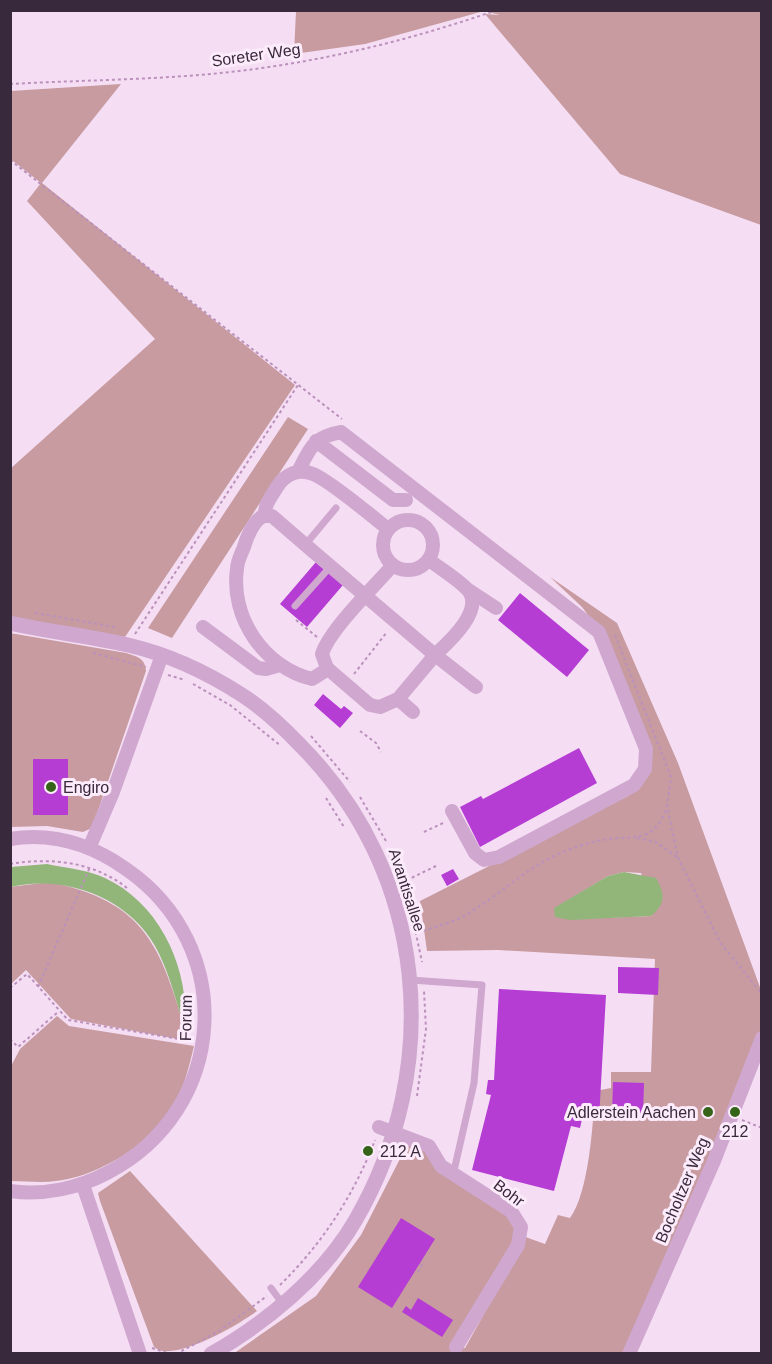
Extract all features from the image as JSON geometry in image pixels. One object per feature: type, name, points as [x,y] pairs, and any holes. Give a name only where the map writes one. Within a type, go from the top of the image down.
[{"type":"street","points":[[265,516],[267,503],[281,481],[298,472],[316,441],[325,435],[341,432],[410,495],[599,632],[646,749],[645,769],[634,785],[499,857],[484,860],[475,853],[450,816]]},
{"type":"street","points":[[316,441],[393,500],[410,495]]},
{"type":"street","points":[[298,472],[319,477],[388,530]]},
{"type":"street","points":[[409,520],[410,495]]},
{"type":"street","points":[[328,669],[312,679],[280,666],[259,644],[248,628],[242,614],[237,590],[237,569],[246,540],[258,519],[272,516],[435,655],[476,687]]},
{"type":"street","points":[[409,520],[424,525],[431,532],[434,541],[429,560],[412,570],[393,565],[383,548],[388,530],[396,523],[409,520]]},
{"type":"street","points":[[429,560],[490,604],[472,607]]},
{"type":"street","points":[[393,565],[326,644],[322,654],[328,669],[375,707],[386,706],[398,699],[467,618],[472,607],[472,598],[467,589]]},
{"type":"street","name":"Avantisallee","points":[[10,623],[130,636],[162,655],[242,695],[305,750],[329,776],[399,886],[405,933],[417,981],[407,1073],[355,1221],[324,1263],[275,1294],[220,1351]]},
{"type":"street","points":[[203,627],[258,668],[280,666]]},
{"type":"street","points":[[90,846],[113,792],[162,655]]},
{"type":"street","points":[[398,699],[413,712]]},
{"type":"street","name":"Forum","points":[[10,839],[53,839],[90,846],[140,878],[159,897],[182,927],[194,955],[203,985],[204,1044],[190,1084],[176,1113],[150,1142],[126,1163],[82,1185],[46,1191],[10,1191]]},
{"type":"street","name":"Bocholtzer Weg","points":[[629,1353],[732,1115],[762,1038]]},
{"type":"street","name":"Bohr","points":[[386,1129],[429,1146],[441,1166],[511,1211],[518,1218],[521,1235],[456,1347]]},
{"type":"street","points":[[82,1185],[140,1353]]},
{"type":"lane","points":[[305,545],[336,507]]},
{"type":"lane","points":[[295,606],[331,566]]},
{"type":"lane","points":[[417,981],[482,985],[474,1083],[453,1175]]},
{"type":"path","name":"Soreter Weg","points":[[10,84],[227,72],[283,65],[421,36],[497,10]]},
{"type":"path","points":[[10,160],[344,421]]},
{"type":"path","points":[[130,636],[298,385]]},
{"type":"path","points":[[29,612],[115,627]]},
{"type":"path","points":[[296,620],[326,644]]},
{"type":"path","points":[[354,691],[358,686],[350,679],[397,622]]},
{"type":"path","points":[[612,632],[626,658],[671,777],[667,806],[662,820],[653,831],[637,838]]},
{"type":"path","points":[[130,636],[146,635]]},
{"type":"path","points":[[91,652],[188,681],[230,705],[286,751]]},
{"type":"path","points":[[305,730],[344,773],[366,806],[384,837],[399,886],[436,866]]},
{"type":"path","points":[[360,731],[376,743],[381,752]]},
{"type":"path","points":[[326,797],[349,835]]},
{"type":"path","points":[[667,806],[678,858],[720,942],[762,994]]},
{"type":"path","points":[[424,832],[450,816]]},
{"type":"path","points":[[417,932],[448,923],[472,911],[520,874],[554,855],[590,842],[637,838],[656,842],[678,858]]},
{"type":"path","points":[[10,864],[55,861],[89,868],[110,876],[130,891]]},
{"type":"path","points":[[38,987],[89,868]]},
{"type":"path","points":[[412,915],[417,932],[417,981],[426,1029],[415,1105]]},
{"type":"path","points":[[10,988],[27,974],[68,1020],[204,1044]]},
{"type":"path","points":[[10,1039],[18,1047],[60,1011]]},
{"type":"path","points":[[189,1041],[190,1032]]},
{"type":"path","points":[[11,1048],[14,1042]]},
{"type":"path","points":[[732,1115],[762,1128]]},
{"type":"path","points":[[176,1353],[219,1331],[275,1294],[316,1246],[343,1207],[386,1129]]},
{"type":"path","points":[[418,1272],[424,1261]]},
{"type":"shaded area","points":[[296,11],[484,11],[365,44],[294,54]]},
{"type":"shaded area","points":[[484,11],[761,11],[761,225],[620,174],[485,14],[500,15]]},
{"type":"shaded area","points":[[121,84],[42,183],[295,385],[125,637],[11,617],[10,469],[155,339],[27,201],[41,183],[13,161],[11,163],[11,91]]},
{"type":"shaded area","points":[[288,417],[308,429],[172,638],[148,628]]},
{"type":"shaded area","points":[[550,577],[617,623],[678,763],[761,990],[761,1029],[632,1353],[233,1354],[316,1296],[361,1235],[406,1147],[412,1143],[423,1146],[508,1215],[517,1234],[545,1244],[558,1215],[570,1218],[582,1192],[589,1157],[595,1091],[611,1088],[611,1072],[651,1072],[655,959],[498,950],[427,951],[420,901],[628,796],[648,775],[650,770],[649,748],[607,641],[582,607]],"holes":[[[624,872],[641,873],[652,916],[600,918],[554,909],[608,876]],[[473,1307],[484,1314],[465,1348],[449,1347]]]},
{"type":"shaded area","points":[[10,633],[126,653],[137,657],[144,663],[146,671],[92,828],[83,832],[47,826],[11,827]]},
{"type":"shaded area","points":[[47,864],[98,875],[125,890],[142,904],[168,941],[177,962],[185,1007],[185,1029],[160,956],[143,929],[128,914],[111,902],[72,887],[31,884],[11,887],[11,867]]},
{"type":"shaded area","points":[[624,872],[656,878],[661,889],[662,902],[651,916],[570,920],[555,917],[554,908],[608,876]]},
{"type":"shaded area","points":[[50,882],[74,888],[114,905],[143,931],[164,967],[173,991],[182,1021],[183,1040],[71,1019],[26,970],[11,984],[10,887]]},
{"type":"shaded area","points":[[57,1016],[69,1026],[194,1046],[189,1067],[178,1099],[167,1118],[150,1136],[126,1154],[99,1169],[70,1179],[45,1182],[11,1181],[10,1068],[20,1049]]},
{"type":"shaded area","points":[[130,1171],[257,1311],[222,1333],[190,1347],[163,1351],[154,1347],[98,1193]]},
{"type":"building","points":[[316,562],[343,585],[307,627],[280,604]]},
{"type":"building","points":[[520,593],[589,650],[567,677],[498,620]]},
{"type":"building","points":[[323,694],[341,709],[344,706],[353,713],[340,728],[314,705]]},
{"type":"building","points":[[579,748],[597,783],[480,847],[460,807],[481,796],[483,799]]},
{"type":"building","name":"Engiro","points":[[33,759],[68,759],[68,815],[33,815]]},
{"type":"building","points":[[453,869],[459,879],[447,886],[441,875]]},
{"type":"building","points":[[618,967],[659,968],[658,995],[618,993]]},
{"type":"building","points":[[499,989],[606,995],[599,1119],[583,1115],[580,1128],[571,1126],[554,1191],[472,1170],[491,1095],[486,1094],[488,1080],[494,1080]]},
{"type":"building","points":[[613,1082],[644,1083],[643,1116],[612,1114]]},
{"type":"building","points":[[401,1218],[435,1239],[392,1308],[358,1287]]},
{"type":"building","points":[[418,1298],[453,1320],[442,1337],[402,1312],[406,1306],[411,1310]]},
{"type":"place","name":"Engiro","points":[[51,787]]},
{"type":"place","name":"Adlerstein Aachen","points":[[708,1112]]},
{"type":"place","name":"212","points":[[735,1112]]},
{"type":"place","name":"212 A","points":[[368,1151]]}]
